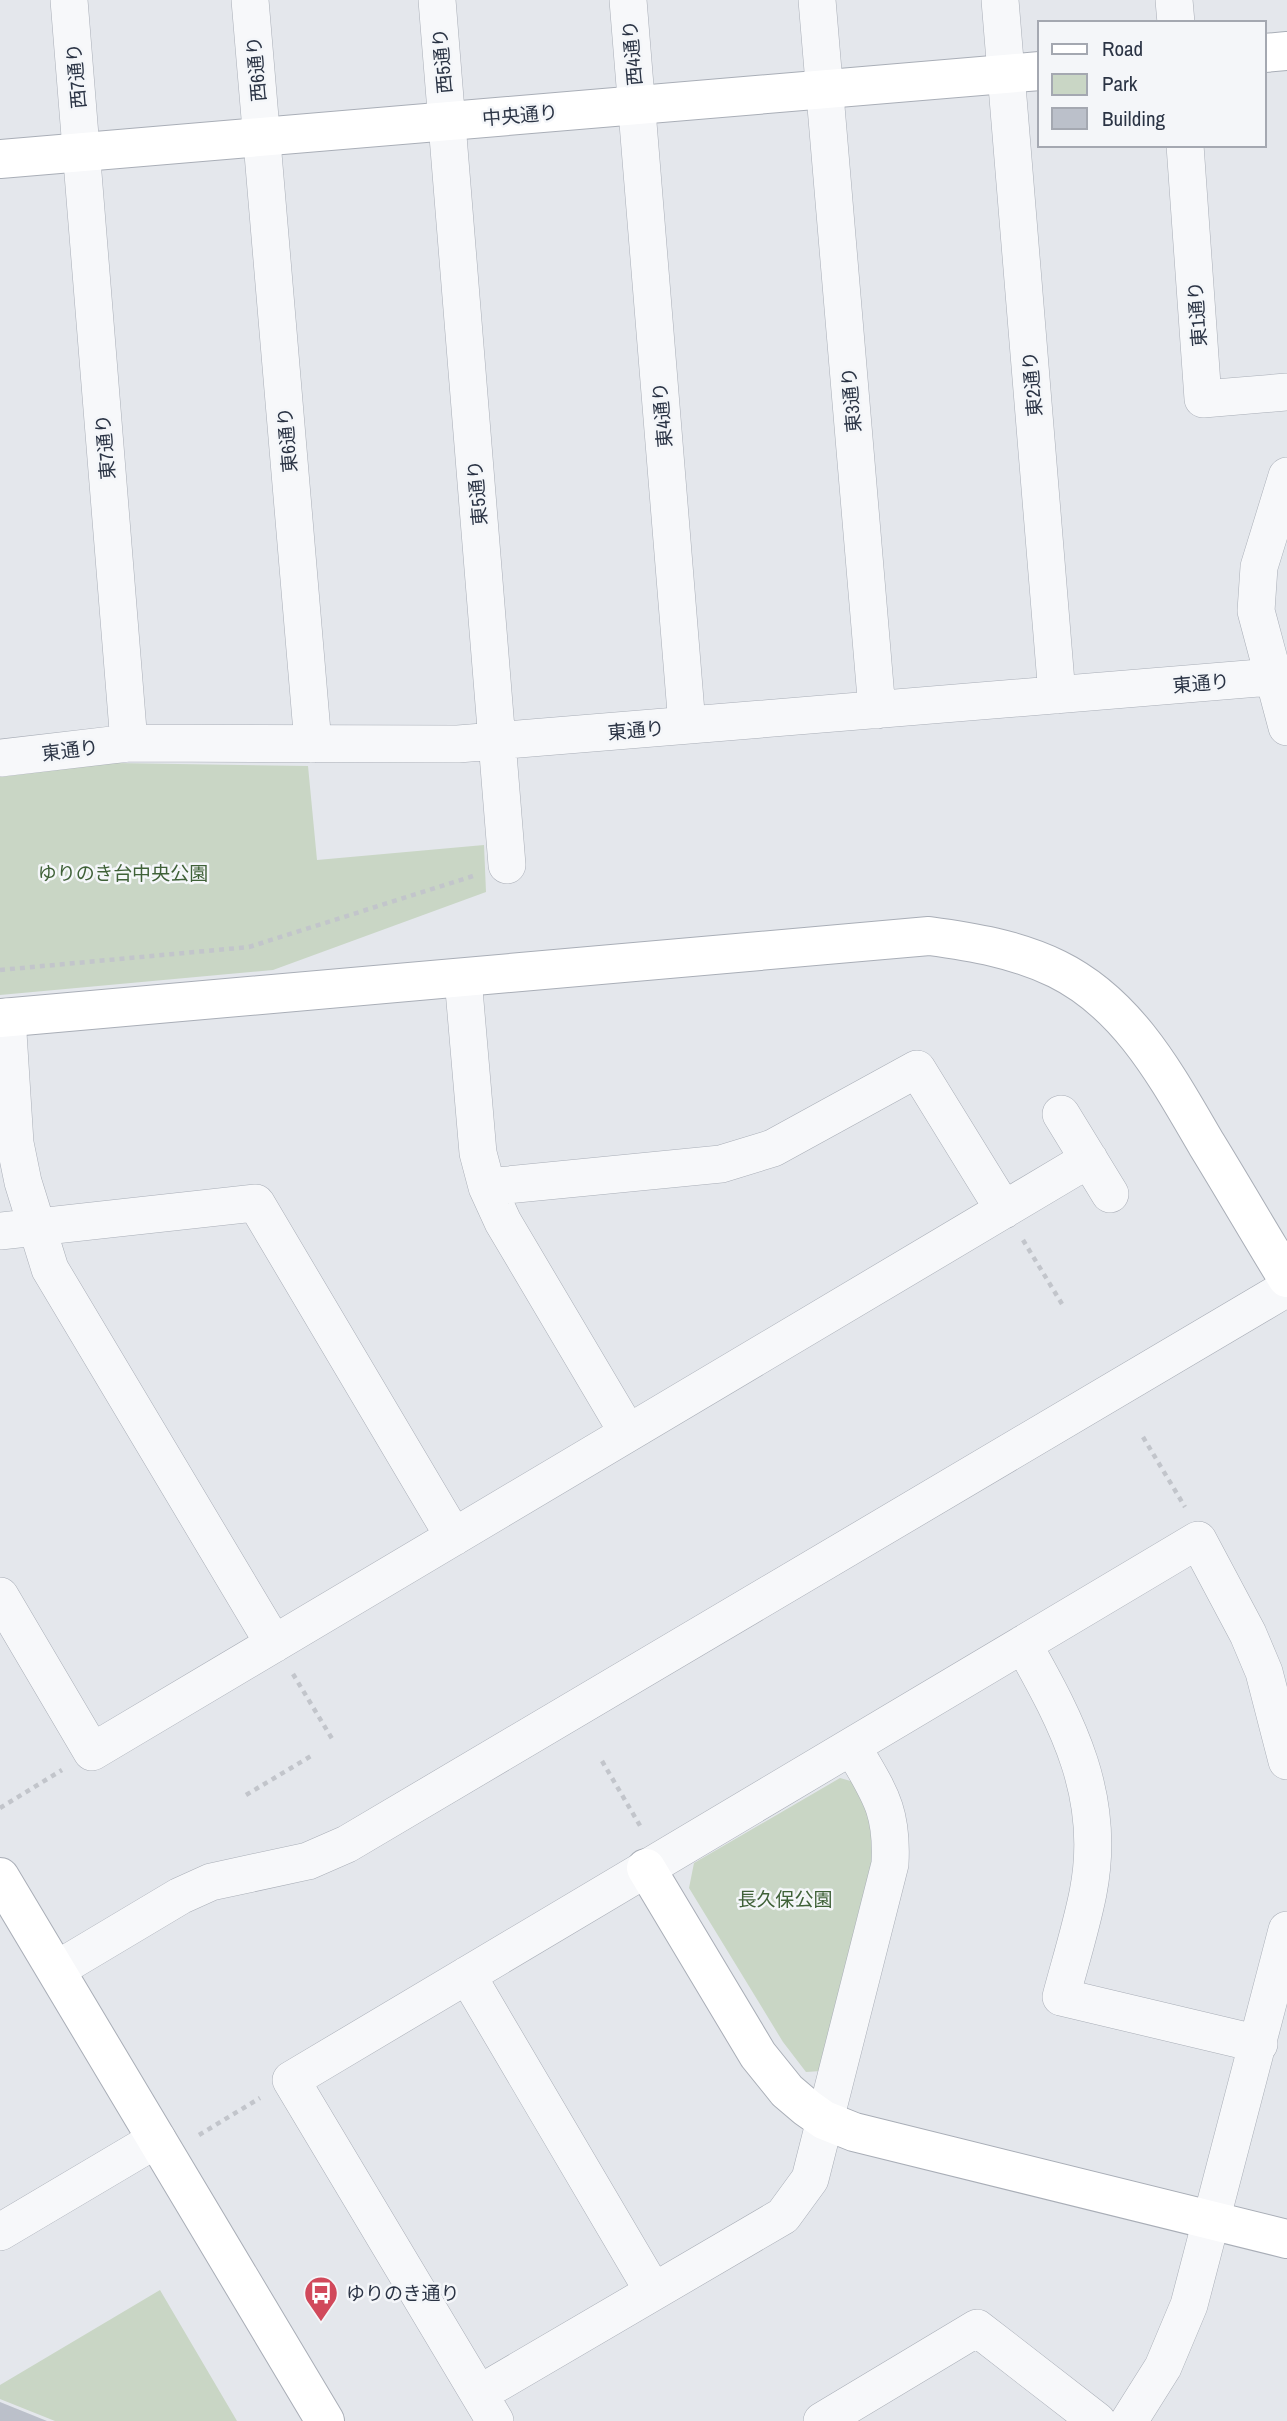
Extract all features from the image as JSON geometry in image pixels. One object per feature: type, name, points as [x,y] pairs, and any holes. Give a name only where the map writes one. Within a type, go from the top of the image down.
[{"type":"street","name":"西7通り","points":[[69,0],[82,152]]},
{"type":"street","name":"西6通り","points":[[250,0],[261,137]]},
{"type":"street","name":"西5通り","points":[[437,0],[447,121]]},
{"type":"street","name":"西4通り","points":[[628,0],[636,105]]},
{"type":"street","name":"東3通り","points":[[817,0],[877,710]]},
{"type":"street","name":"東2通り","points":[[1000,0],[1023,73],[1057,695]]},
{"type":"street","points":[[1174,0],[1176,21]]},
{"type":"street","points":[[1266,53],[1287,51]]},
{"type":"street","name":"中央通り","points":[[0,159],[1023,73]]},
{"type":"street","name":"東4通り","points":[[636,105],[687,725]]},
{"type":"street","name":"東5通り","points":[[447,121],[507,865]]},
{"type":"street","name":"東6通り","points":[[261,137],[313,744]]},
{"type":"street","name":"東1通り","points":[[1185,147],[1203,399],[1287,392]]},
{"type":"street","name":"東7通り","points":[[82,152],[129,743]]},
{"type":"street","points":[[1287,476],[1258,578],[1256,611],[1287,727]]},
{"type":"street","name":"東通り","points":[[0,758],[129,743],[458,744],[1272,677]]},
{"type":"street","points":[[274,1644],[50,1269],[36,1228],[15,1143],[3,1017],[929,936],[979,943],[1021,954],[1059,970],[1088,989],[1123,1018],[1154,1056],[1287,1278]]},
{"type":"street","points":[[463,978],[478,1153],[487,1187],[503,1222],[628,1433]]},
{"type":"street","points":[[487,1187],[721,1164],[773,1148],[917,1069],[1004,1210]]},
{"type":"street","points":[[1061,1114],[1110,1194]]},
{"type":"street","points":[[0,1596],[92,1752],[1089,1159]]},
{"type":"street","points":[[0,1231],[256,1203],[454,1537]]},
{"type":"street","points":[[55,1970],[200,1887],[240,1874],[308,1861],[347,1844],[1287,1288]]},
{"type":"street","points":[[852,1746],[883,1800],[892,1832],[890,1864],[810,2179],[782,2216],[653,2291],[487,2408],[291,2080],[1198,1540],[1248,1634],[1264,1672],[1287,1761]]},
{"type":"street","points":[[1023,1644],[1063,1714],[1078,1753],[1089,1798],[1092,1851],[1088,1892],[1061,1997],[1259,2044]]},
{"type":"street","points":[[653,1864],[758,2055],[787,2091],[824,2120],[854,2132],[1287,2239]]},
{"type":"street","points":[[0,1877],[325,2421]]},
{"type":"street","points":[[1129,2421],[1163,2367],[1189,2305],[1287,1930]]},
{"type":"street","points":[[467,1975],[653,2291]]},
{"type":"street","points":[[0,2232],[161,2147]]},
{"type":"street","points":[[822,2421],[976,2328],[1097,2421]]},
{"type":"path","points":[[0,970],[249,947],[507,865]]},
{"type":"path","points":[[1004,1210],[1062,1304]]},
{"type":"path","points":[[1143,1437],[1196,1524],[1198,1540]]},
{"type":"path","points":[[274,1644],[334,1742]]},
{"type":"path","points":[[0,1808],[92,1752]]},
{"type":"path","points":[[246,1795],[311,1756]]},
{"type":"path","points":[[602,1761],[653,1864]]},
{"type":"path","points":[[161,2147],[291,2080]]},
{"type":"green space","name":"ゆりのき台中央公園","points":[[115,763],[308,766],[317,860],[484,845],[486,892],[273,970],[0,995],[0,777]]},
{"type":"green space","name":"長久保公園","points":[[840,1778],[854,1782],[873,1822],[874,1863],[821,2071],[806,2072],[783,2042],[689,1888],[694,1863]]},
{"type":"green space","points":[[160,2290],[237,2421],[55,2421],[0,2399],[0,2385]]},
{"type":"building","points":[[0,2402],[47,2421],[0,2421]]},
{"type":"place","name":"ゆりのき通り","points":[[321,2323]]}]
